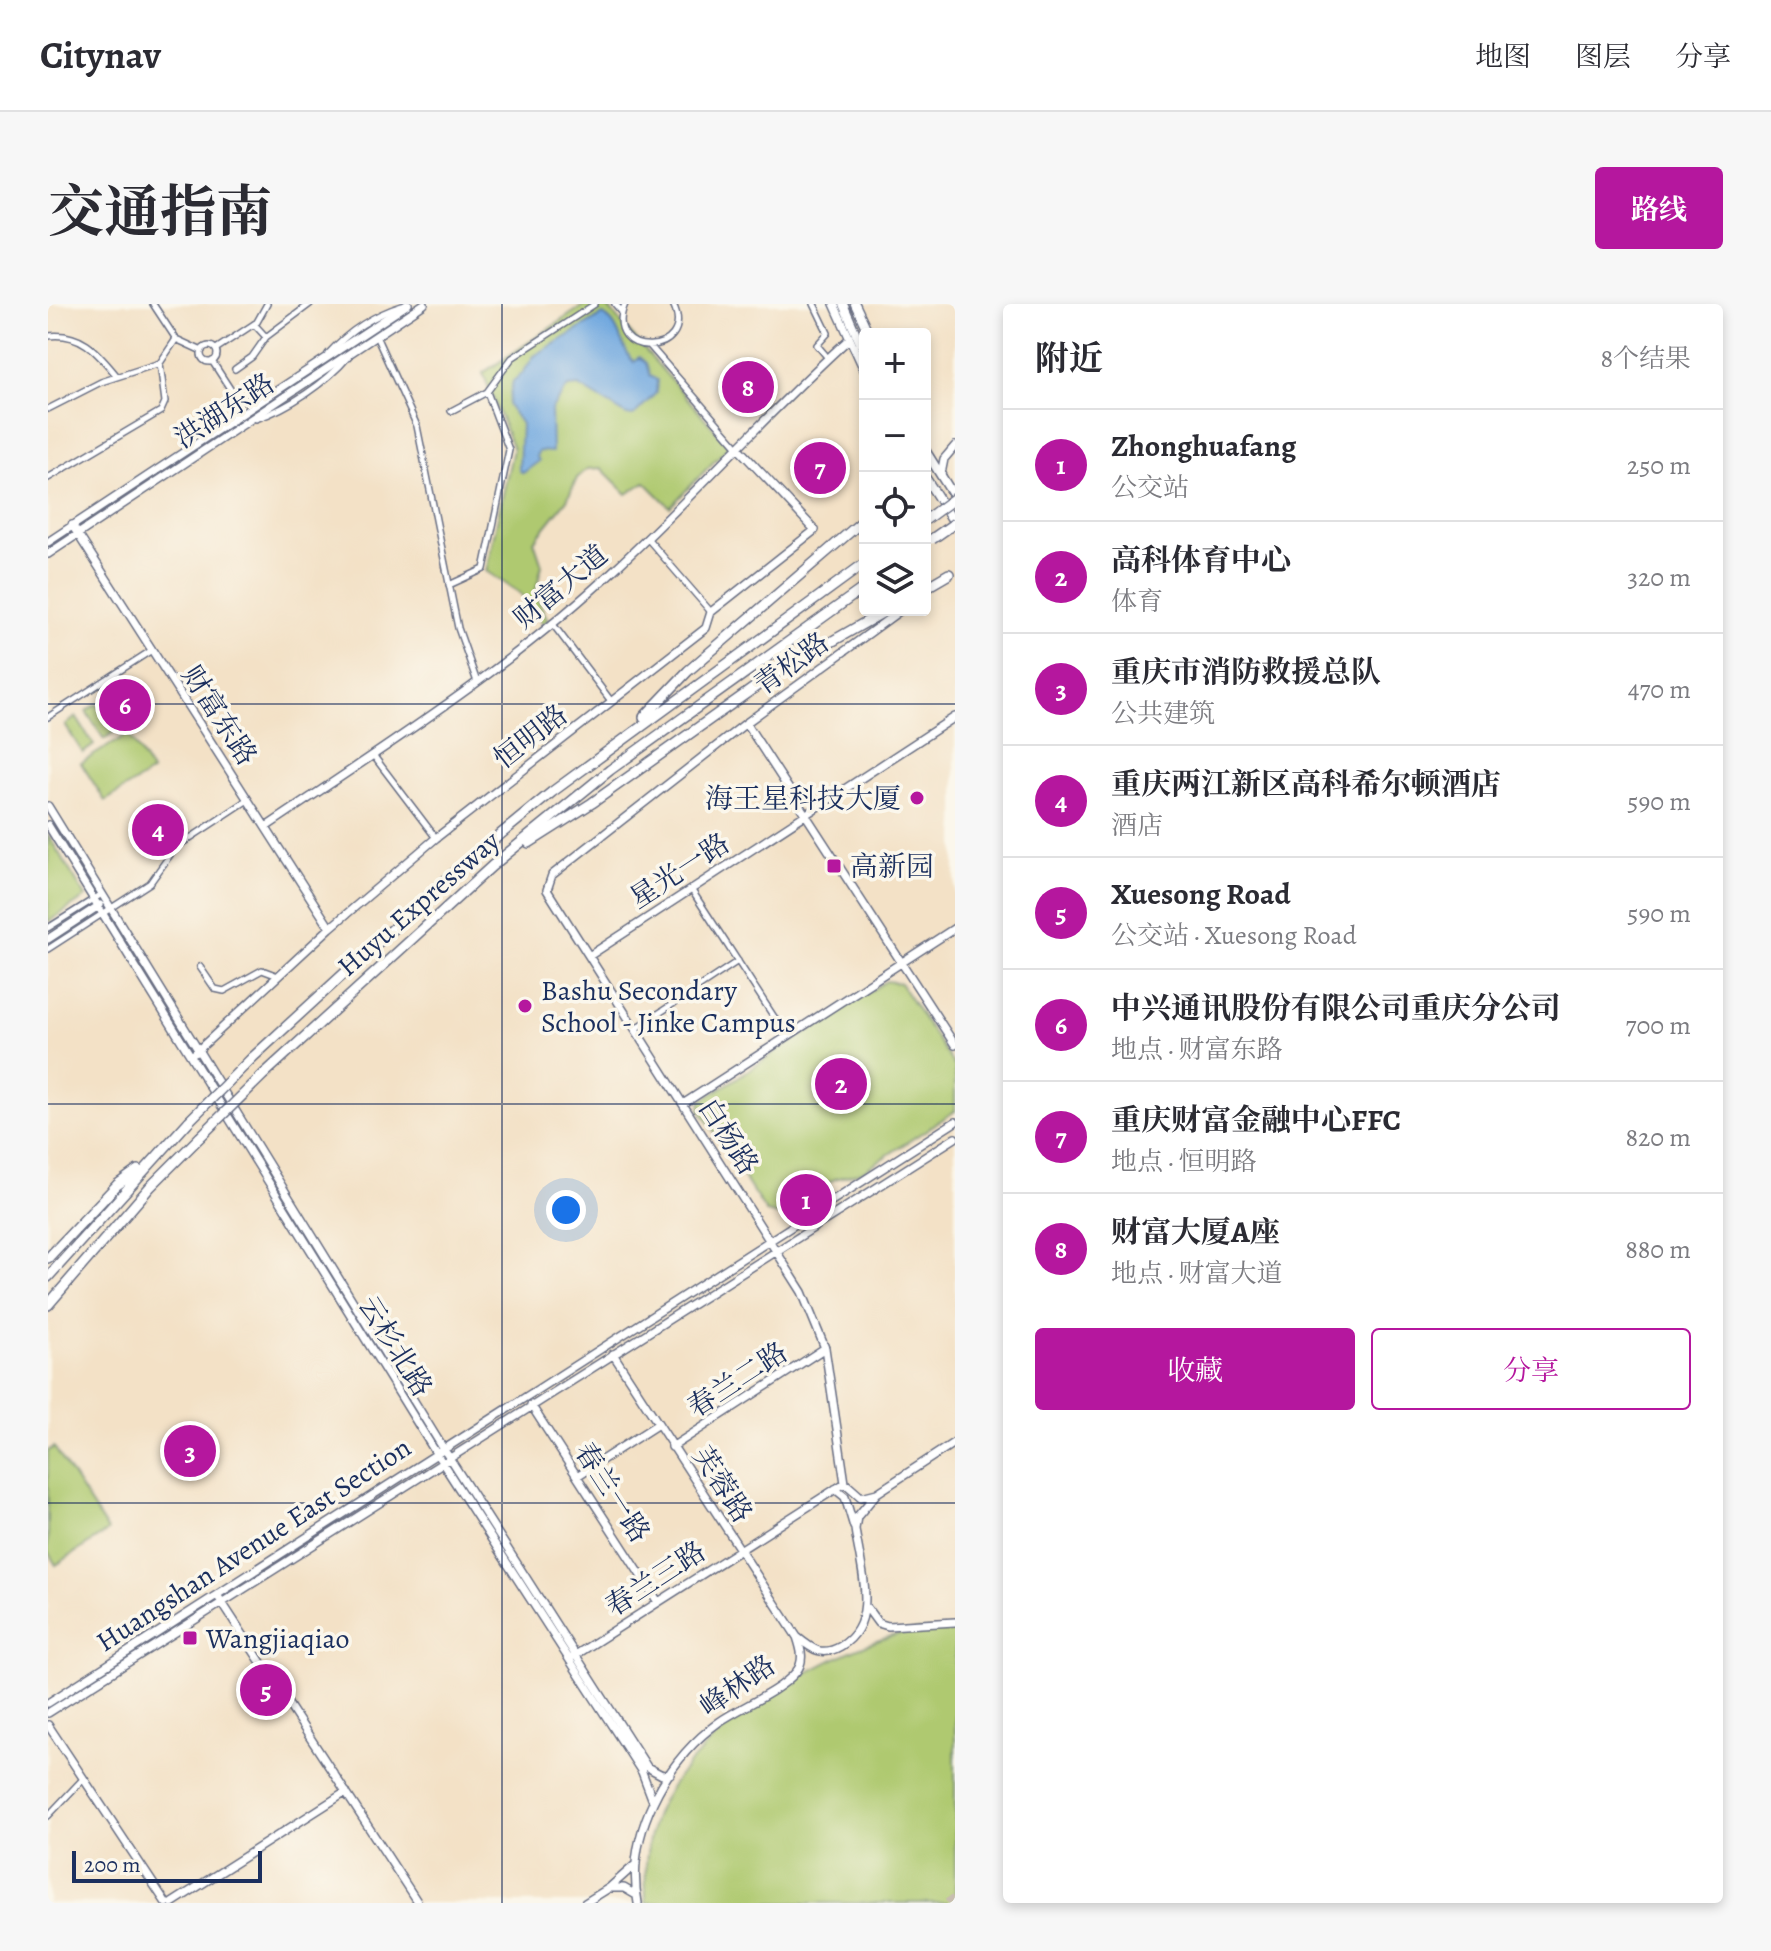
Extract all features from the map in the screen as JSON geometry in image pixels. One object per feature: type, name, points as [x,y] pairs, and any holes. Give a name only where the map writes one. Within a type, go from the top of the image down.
[{"type":"highway","points":[[931,516],[955,498]]},
{"type":"highway","points":[[625,736],[688,671],[859,524]]},
{"type":"highway","points":[[931,540],[955,524]]},
{"type":"highway","name":"Huyu Expressway","points":[[48,1277],[153,1158],[252,1058],[457,870],[625,736],[859,567]]},
{"type":"highway","points":[[931,586],[952,573]]},
{"type":"highway","name":"Huyu Expressway","points":[[48,1305],[150,1187],[200,1137],[264,1074],[492,866],[610,770],[859,591]]},
{"type":"highway","points":[[492,866],[592,803],[755,687],[877,616]]},
{"type":"highway","points":[[48,1258],[117,1185],[153,1158]]},
{"type":"main road","points":[[843,304],[859,340]]},
{"type":"main road","points":[[858,304],[866,328]]},
{"type":"main road","points":[[931,460],[955,498]]},
{"type":"main road","points":[[931,486],[955,524]]},
{"type":"street","points":[[153,304],[176,339],[202,351]]},
{"type":"street","points":[[216,349],[254,324],[267,304]]},
{"type":"street","points":[[235,369],[252,357],[266,337],[310,304]]},
{"type":"street","name":"洪湖东路","points":[[48,554],[75,529],[407,304]]},
{"type":"street","name":"洪湖东路","points":[[48,542],[75,529],[243,423],[424,304]]},
{"type":"street","points":[[451,411],[487,392],[512,358],[595,304]]},
{"type":"street","points":[[615,304],[622,312]]},
{"type":"street","points":[[625,304],[621,321],[629,338],[650,346],[738,448]]},
{"type":"street","points":[[650,346],[664,342],[676,329],[673,304]]},
{"type":"street","points":[[814,304],[828,333],[817,345],[828,358]]},
{"type":"street","points":[[834,304],[859,360]]},
{"type":"street","points":[[254,324],[266,337]]},
{"type":"street","points":[[48,336],[67,335],[82,340],[117,376]]},
{"type":"street","points":[[376,336],[417,426],[458,628],[477,683]]},
{"type":"street","points":[[48,409],[117,376],[160,363],[176,339]]},
{"type":"street","name":"财富大道","points":[[266,827],[477,683],[552,623],[647,538],[849,339]]},
{"type":"street","points":[[202,351],[208,346],[216,349]]},
{"type":"street","points":[[212,361],[216,357],[216,349]]},
{"type":"street","points":[[202,351],[203,358],[212,361],[236,398],[233,420]]},
{"type":"street","points":[[48,478],[161,411],[165,402],[160,363]]},
{"type":"street","points":[[449,585],[484,569],[509,450],[487,392]]},
{"type":"street","points":[[236,398],[257,403]]},
{"type":"street","points":[[940,476],[944,459],[955,446]]},
{"type":"street","name":"恒明路","points":[[190,1057],[330,928],[436,838],[706,628],[711,612],[815,530],[738,448]]},
{"type":"street","name":"财富东路","points":[[75,529],[330,928]]},
{"type":"street","points":[[647,538],[711,612]]},
{"type":"street","name":"青松路","points":[[893,616],[746,723],[955,1045]]},
{"type":"street","points":[[552,623],[611,701]]},
{"type":"street","points":[[48,717],[152,650]]},
{"type":"street","name":"星光一路","points":[[589,956],[955,717]]},
{"type":"street","name":"白杨路","points":[[746,723],[552,875],[547,890],[809,1305],[825,1348],[845,1483]]},
{"type":"street","points":[[373,755],[436,838]]},
{"type":"street","points":[[48,928],[150,883],[175,848],[248,800]]},
{"type":"street","name":"云杉北路","points":[[48,806],[439,1450]]},
{"type":"street","name":"云杉北路","points":[[48,825],[190,1057],[572,1657],[642,1772],[653,1801]]},
{"type":"street","points":[[691,889],[787,1037]]},
{"type":"street","points":[[48,939],[97,906]]},
{"type":"street","points":[[48,949],[97,906]]},
{"type":"street","points":[[683,1104],[955,928]]},
{"type":"street","points":[[635,1029],[738,961]]},
{"type":"street","points":[[200,967],[215,989],[224,991],[262,970],[279,976]]},
{"type":"street","name":"Huangshan Avenue East Section","points":[[48,1703],[216,1592],[955,1122]]},
{"type":"street","name":"Huangshan Avenue East Section","points":[[48,1713],[955,1138]]},
{"type":"street","name":"春兰二路","points":[[672,1447],[825,1348]]},
{"type":"street","name":"芙蓉路","points":[[613,1354],[797,1637]]},
{"type":"street","name":"春兰一路","points":[[531,1405],[658,1602]]},
{"type":"street","points":[[577,1476],[658,1424]]},
{"type":"street","points":[[855,1529],[857,1517],[877,1493],[955,1442]]},
{"type":"street","points":[[845,1483],[861,1497],[877,1493]]},
{"type":"street","name":"春兰三路","points":[[572,1657],[845,1483]]},
{"type":"street","points":[[835,1489],[845,1497],[855,1529],[866,1606],[875,1620],[888,1626],[955,1622]]},
{"type":"street","points":[[216,1592],[418,1903]]},
{"type":"street","name":"峰林路","points":[[797,1637],[816,1651],[831,1651],[859,1632],[866,1606]]},
{"type":"street","name":"峰林路","points":[[637,1899],[636,1864],[653,1801],[670,1774],[712,1728],[797,1670],[802,1654],[797,1637]]},
{"type":"street","name":"云杉北路","points":[[572,1657],[647,1767],[662,1775],[670,1774]]},
{"type":"street","points":[[48,1725],[166,1903]]},
{"type":"street","points":[[48,1816],[83,1779]]},
{"type":"street","points":[[172,1903],[346,1792]]},
{"type":"street","points":[[585,1903],[609,1888],[636,1864]]},
{"type":"street","points":[[609,1888],[624,1888],[637,1899]]},
{"type":"green space","points":[[586,304],[605,304],[729,446],[670,507],[645,482],[627,494],[601,468],[587,469],[577,478],[567,500],[534,541],[542,565],[535,594],[548,620],[543,624],[520,593],[486,571],[513,449],[483,373]]},
{"type":"green space","points":[[97,704],[115,731],[104,739],[86,711]]},
{"type":"green space","points":[[76,717],[94,745],[83,753],[65,725]]},
{"type":"green space","points":[[128,734],[152,772],[105,801],[81,763]]},
{"type":"green space","points":[[48,835],[86,897],[48,922]]},
{"type":"green space","points":[[886,981],[900,983],[955,1067],[955,1111],[863,1171],[835,1179],[778,1215],[766,1212],[700,1110],[701,1101]]},
{"type":"green space","points":[[54,1447],[108,1531],[56,1565],[48,1552],[48,1451]]},
{"type":"green space","points":[[918,1630],[955,1630],[955,1903],[646,1903],[647,1857],[653,1823],[675,1781],[701,1751],[769,1696],[808,1672],[847,1653]]},
{"type":"water","points":[[603,315],[614,325],[634,362],[639,357],[646,363],[650,376],[657,380],[656,393],[633,416],[579,386],[568,387],[551,410],[552,452],[539,451],[536,456],[539,461],[523,473],[519,470],[521,424],[508,405],[513,381],[523,373],[534,356]]},
{"type":"tunnel","points":[[947,1903],[955,1898]]},
{"type":"place","name":"财富大厦A座","points":[[748,387]]},
{"type":"place","name":"重庆财富金融中心FFC","points":[[820,468]]},
{"type":"place","name":"中兴通讯股份有限公司重庆分公司","points":[[125,705]]},
{"type":"place","name":"海王星科技大厦","points":[[917,798]]},
{"type":"place","name":"重庆两江新区高科希尔顿酒店","points":[[158,830]]},
{"type":"place","name":"高新园","points":[[834,866]]},
{"type":"place","name":"Bashu Secondary School - Jinke Campus","points":[[525,1006]]},
{"type":"place","name":"高科体育中心","points":[[841,1084]]},
{"type":"place","name":"Zhonghuafang","points":[[806,1200]]},
{"type":"place","name":"重庆市消防救援总队","points":[[190,1451]]},
{"type":"place","name":"Wangjiaqiao","points":[[190,1638]]},
{"type":"place","name":"Xuesong Road","points":[[266,1690]]}]
